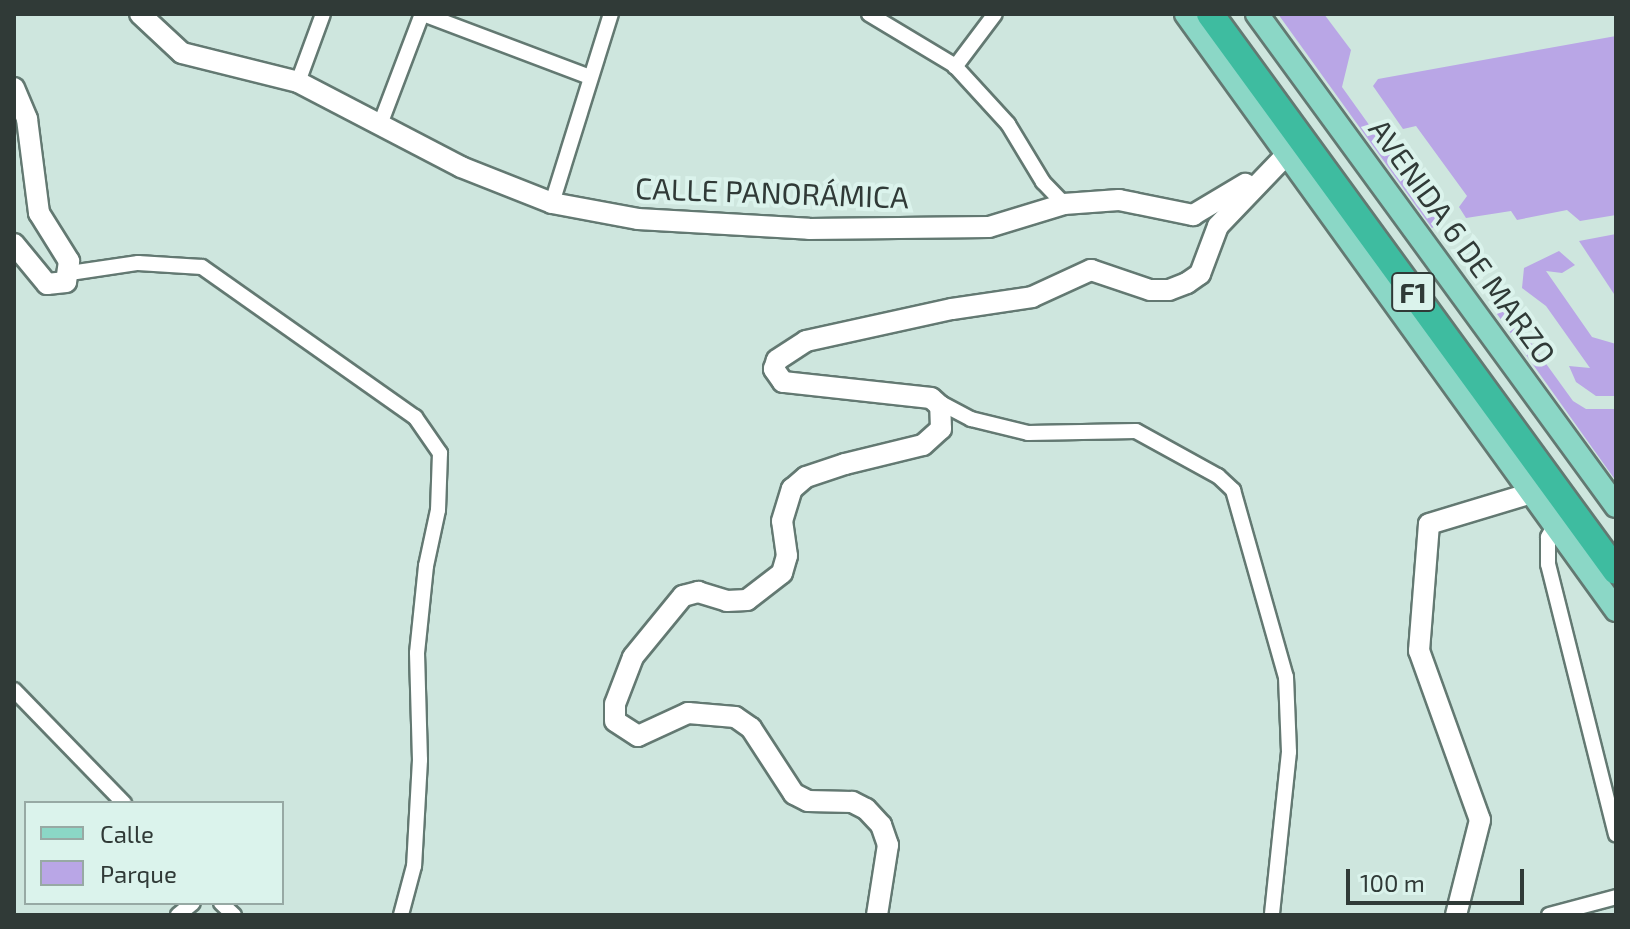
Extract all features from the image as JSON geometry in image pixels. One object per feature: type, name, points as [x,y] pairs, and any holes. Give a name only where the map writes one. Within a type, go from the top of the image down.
[{"type":"highway","name":"F1","points":[[1210,14],[1616,571]]},
{"type":"highway","name":"AVENIDA 6 DE MARZO","points":[[1230,14],[1616,545]]},
{"type":"main road","points":[[1186,14],[1616,610]]},
{"type":"main road","name":"AVENIDA 6 DE MARZO","points":[[1257,14],[1616,506]]},
{"type":"street","name":"CALLE PANORÁMICA","points":[[140,14],[182,53],[298,82],[381,122],[461,167],[552,203],[638,219],[809,229],[989,227],[1064,204],[1119,200],[1193,215],[1209,210],[1287,154]]},
{"type":"street","points":[[298,82],[323,14]]},
{"type":"street","points":[[381,122],[422,14],[590,77]]},
{"type":"street","points":[[552,203],[611,14]]},
{"type":"street","points":[[869,14],[955,67],[1008,124],[1043,182],[1064,204]]},
{"type":"street","points":[[955,67],[995,14]]},
{"type":"street","points":[[14,88],[27,119],[39,213],[69,261],[70,273]]},
{"type":"street","points":[[1272,915],[1289,752],[1286,677],[1233,490],[1218,476],[1136,431],[1028,433],[971,419],[931,398],[783,382],[774,369],[783,352],[806,341],[952,309],[1032,297],[1091,270],[1150,290],[1169,290],[1187,283],[1200,274],[1218,226],[1287,154]]},
{"type":"street","points":[[14,244],[47,284],[58,286],[70,273],[138,263],[202,267],[415,417],[440,453],[438,510],[426,566],[417,653],[420,760],[414,866],[401,915]]},
{"type":"street","points":[[879,913],[888,845],[881,825],[866,809],[852,802],[808,801],[794,794],[751,728],[735,717],[688,713],[638,736],[615,721],[615,704],[633,657],[683,596],[698,592],[727,601],[747,600],[782,573],[787,556],[782,521],[792,489],[806,477],[923,445],[941,429],[940,406],[931,398]]},
{"type":"street","points":[[1456,915],[1480,820],[1419,651],[1429,524],[1532,493]]},
{"type":"street","points":[[1555,524],[1548,537],[1548,564],[1616,835]]},
{"type":"street","points":[[14,690],[122,801]]},
{"type":"street","points":[[1549,915],[1616,897]]},
{"type":"green space","points":[[1278,14],[1324,14],[1351,50],[1342,87],[1440,224],[1432,228]]},
{"type":"green space","points":[[1616,36],[1616,215],[1580,221],[1567,210],[1517,220],[1511,211],[1466,218],[1459,207],[1467,196],[1416,126],[1403,129],[1373,86],[1378,79]]},
{"type":"green space","points":[[1616,234],[1616,297],[1579,241]]},
{"type":"green space","points":[[1559,251],[1575,265],[1562,273],[1546,271],[1592,337],[1616,344],[1616,396],[1596,396],[1576,382],[1569,366],[1590,368],[1546,306],[1522,288],[1524,268]]},
{"type":"green space","points":[[1500,300],[1573,401],[1586,409],[1616,409],[1616,481],[1492,307]]}]
